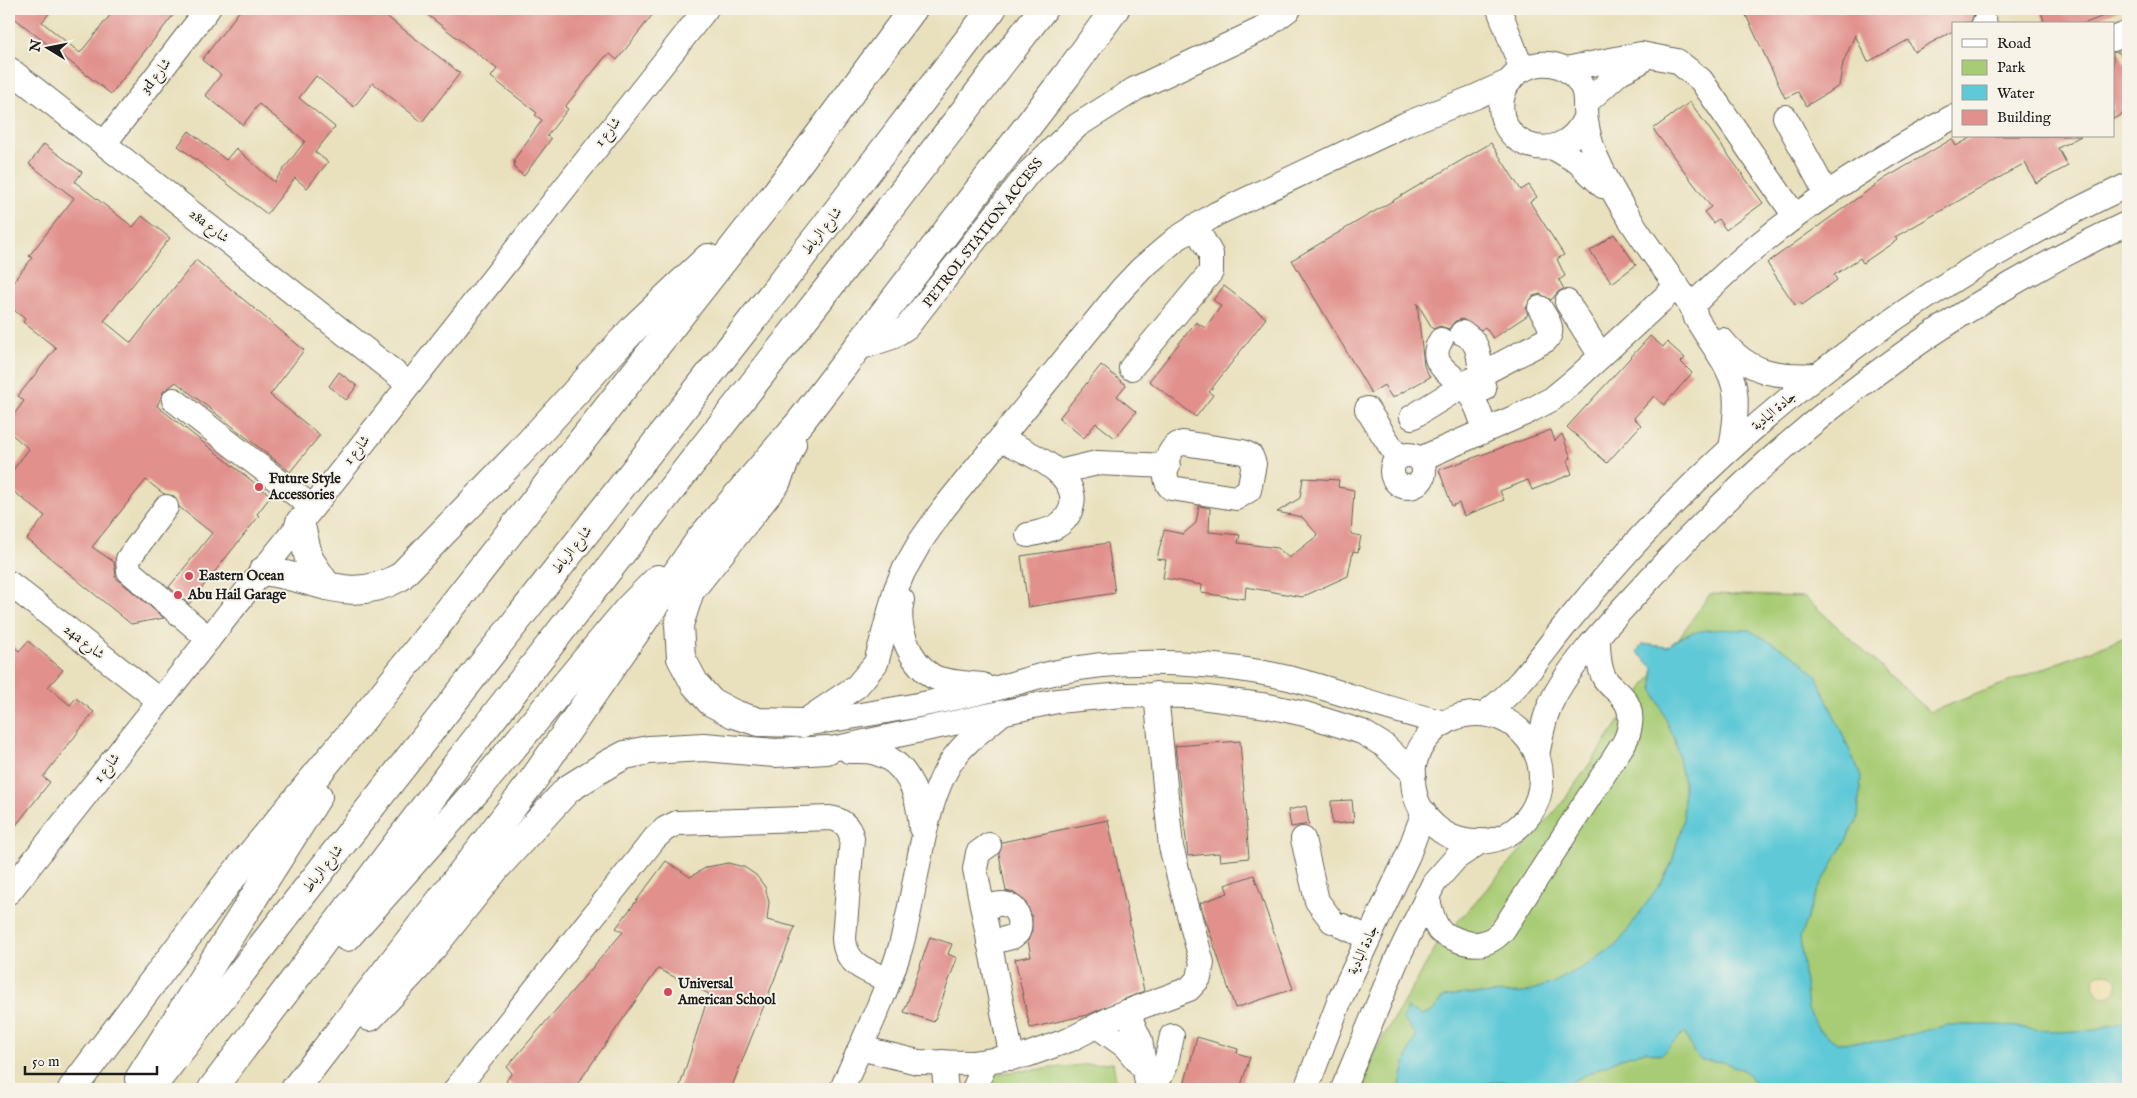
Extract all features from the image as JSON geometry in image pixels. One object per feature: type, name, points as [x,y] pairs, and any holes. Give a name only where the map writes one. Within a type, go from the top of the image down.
[{"type":"highway","points":[[72,1089],[229,882],[380,698],[773,197],[913,9]]},
{"type":"highway","name":"شارع الرباط","points":[[150,1089],[815,240],[992,9]]},
{"type":"highway","points":[[212,1089],[457,764],[1043,9]]},
{"type":"highway","points":[[212,1089],[484,782],[628,608],[701,538],[801,421],[1067,75],[1115,9]]},
{"type":"highway","points":[[263,571],[288,574],[340,590],[370,590],[393,581],[412,567],[635,327],[773,197]]},
{"type":"highway","points":[[801,421],[776,483],[690,591],[679,625],[681,658],[695,684],[711,702],[734,714],[759,722],[802,724]]},
{"type":"highway","points":[[306,514],[309,559],[327,586]]},
{"type":"highway","points":[[295,1089],[531,783],[701,538]]},
{"type":"highway","points":[[132,1089],[380,698]]},
{"type":"highway","points":[[299,1089],[412,972],[495,869],[568,789],[625,755],[649,750],[704,747],[775,753],[827,750]]},
{"type":"street","name":"3d شارع","points":[[104,144],[208,9]]},
{"type":"street","name":"شارع 1","points":[[9,892],[706,9]]},
{"type":"street","name":"PETROL STATION ACCESS","points":[[856,349],[892,337],[907,328],[1029,172],[1078,125],[1134,88],[1262,29],[1289,9]]},
{"type":"street","points":[[1499,9],[1516,75],[1502,102],[1505,124],[1511,134],[1530,147],[1554,148],[1574,137],[1586,110],[1620,72],[1649,55]]},
{"type":"street","points":[[2114,39],[2128,33]]},
{"type":"street","points":[[802,724],[857,686],[876,663],[896,589],[903,572],[920,542],[944,508],[1122,289],[1141,269],[1195,226],[1371,140],[1540,64],[1549,64],[1566,69],[1637,54],[1678,61],[1701,80],[1795,216]]},
{"type":"street","name":"28a شارع","points":[[9,69],[409,384]]},
{"type":"street","points":[[1566,69],[1580,83],[1593,150],[1613,193]]},
{"type":"street","points":[[1434,113],[1474,109],[1488,113],[1505,124]]},
{"type":"street","points":[[1784,117],[1827,194]]},
{"type":"street","points":[[1693,308],[1723,274],[1795,216],[1906,144],[1952,118]]},
{"type":"street","points":[[1554,148],[1578,162],[1613,193],[1693,308],[1703,316],[1728,348],[1739,358],[1759,370],[1781,376],[1818,375]]},
{"type":"street","name":"جادة البادية","points":[[1484,714],[1515,689],[1626,553],[1730,448],[1818,375],[1866,338],[1950,282],[2036,230],[2128,185]]},
{"type":"street","points":[[1343,1089],[1404,944],[1434,883],[1448,865],[1481,842],[1500,837],[1518,827],[1534,806],[1541,781],[1537,754],[1547,714],[1565,680],[1598,637],[1686,539],[1730,495],[1824,413],[1902,354],[1975,305],[2084,244],[2128,223]]},
{"type":"street","points":[[1131,368],[1211,272],[1211,254],[1195,226]]},
{"type":"street","points":[[1367,409],[1409,458],[1495,426],[1552,399],[1677,286]]},
{"type":"street","points":[[1567,302],[1601,356]]},
{"type":"street","points":[[1412,416],[1546,340],[1550,334],[1550,326],[1540,308]]},
{"type":"street","points":[[1693,308],[1696,318],[1726,362],[1735,383],[1737,414],[1730,448]]},
{"type":"street","points":[[1471,381],[1478,348],[1472,339],[1451,337],[1436,351],[1438,363],[1471,381],[1494,408],[1495,426]]},
{"type":"street","points":[[174,400],[306,514]]},
{"type":"street","points":[[1001,439],[1059,472],[1070,486],[1072,505],[1070,514],[1057,527],[1028,535]]},
{"type":"street","points":[[1059,472],[1097,463],[1168,466]]},
{"type":"street","points":[[166,507],[131,554],[127,565],[129,570],[209,639]]},
{"type":"street","points":[[903,572],[900,606],[903,636],[913,656],[932,676],[998,688]]},
{"type":"street","name":"24a شارع","points":[[9,582],[160,701]]},
{"type":"street","points":[[1427,896],[1432,916],[1440,932],[1462,942],[1477,945],[1484,944],[1498,936],[1619,752],[1630,729],[1630,713],[1624,698],[1604,679],[1599,658],[1598,637]]},
{"type":"street","points":[[802,724],[873,714],[998,688],[1053,673],[1090,667],[1155,664],[1202,665],[1286,678],[1395,712],[1445,723]]},
{"type":"street","points":[[1565,680],[1604,679]]},
{"type":"street","points":[[827,750],[1003,712],[1090,697],[1156,694],[1193,696],[1259,704],[1305,714],[1349,727],[1368,735],[1385,746],[1414,774]]},
{"type":"street","points":[[863,1041],[915,1062],[986,1062],[1012,1058],[1055,1046],[1127,1012],[1190,989],[1195,984],[1202,971],[1201,956],[1179,884],[1171,847],[1156,694]]},
{"type":"street","points":[[842,1089],[889,980],[908,920],[936,790],[947,768],[962,748],[1003,712]]},
{"type":"street","points":[[1481,842],[1454,837],[1432,823],[1424,812],[1414,788],[1414,774],[1416,762],[1426,739],[1445,723],[1464,715],[1484,714],[1498,717],[1522,731],[1537,754]]},
{"type":"street","points":[[827,750],[875,752],[897,765],[912,785],[917,797],[922,852]]},
{"type":"street","name":"جادة البادية","points":[[1306,1089],[1341,997],[1408,855],[1424,812]]},
{"type":"street","points":[[456,1089],[655,838],[665,829],[677,823],[830,818],[842,822],[847,826],[852,838],[844,938],[846,952],[854,964],[860,968],[889,980]]},
{"type":"street","points":[[1303,839],[1317,901],[1338,924],[1368,938]]},
{"type":"street","points":[[989,845],[978,853],[975,863],[1012,1058]]},
{"type":"street","points":[[983,908],[1004,904],[1014,909],[1020,922],[1018,932],[1012,937],[990,943]]},
{"type":"street","points":[[1404,944],[1440,932]]},
{"type":"street","points":[[1127,1012],[1140,1040],[1149,1083]]},
{"type":"street","points":[[1097,1026],[1125,1046],[1149,1083]]},
{"type":"street","points":[[1149,1083],[1165,1067],[1172,1036]]},
{"type":"street","points":[[935,1062],[946,1089]]},
{"type":"street","points":[[974,1089],[986,1062]]},
{"type":"green space","points":[[1710,594],[1805,597],[1930,712],[2128,636],[2128,1089],[1360,1089],[1363,1072],[1437,945],[1559,807]]},
{"type":"green space","points":[[1113,1062],[1117,1089],[986,1089],[990,1074]]},
{"type":"sand","points":[[2128,892],[2128,914],[2120,909],[2118,904],[2122,896]]},
{"type":"sand","points":[[2105,973],[2114,976],[2117,985],[2114,994],[2105,997],[2096,994],[2093,985],[2096,976]]},
{"type":"water","points":[[1706,630],[1749,630],[1795,656],[1816,675],[1861,776],[1858,819],[1816,894],[1800,937],[1808,1009],[1819,1030],[1837,1043],[1885,1041],[1947,1025],[1999,1025],[2058,1032],[2097,1030],[2123,1022],[2128,1016],[2128,1089],[1760,1089],[1744,1070],[1723,1062],[1701,1060],[1694,1053],[1684,1032],[1661,1055],[1645,1051],[1619,1059],[1559,1088],[1519,1082],[1493,1082],[1473,1089],[1399,1089],[1406,1060],[1416,1035],[1403,1019],[1407,1008],[1422,1015],[1432,1012],[1443,997],[1464,994],[1523,993],[1555,982],[1592,962],[1620,941],[1662,881],[1672,862],[1683,820],[1684,784],[1675,740],[1653,690],[1653,668],[1637,652],[1642,644],[1668,647],[1686,635]]},
{"type":"building","points":[[9,9],[53,9],[42,22],[80,53],[115,9],[178,9],[111,94],[9,14]]},
{"type":"building","points":[[241,9],[377,9],[460,73],[422,122],[373,83],[354,107],[316,76],[299,98],[335,127],[315,152],[328,162],[307,188],[295,178],[267,214],[178,146],[189,131],[226,160],[236,148],[274,182],[305,141],[259,104],[243,125],[205,95],[221,75],[202,60]]},
{"type":"building","points":[[420,9],[657,9],[617,60],[610,54],[605,57],[565,107],[568,109],[547,136],[551,139],[524,176],[515,169],[514,160],[542,120],[535,115],[537,113],[491,77],[497,69]]},
{"type":"building","points":[[1743,9],[1999,9],[1992,12],[1980,10],[1974,14],[1971,22],[1952,22],[1952,32],[1914,52],[1908,40],[1868,62],[1855,35],[1843,63],[1839,86],[1806,106],[1798,92],[1785,98]]},
{"type":"building","points":[[2040,9],[2119,9],[2088,22],[2044,22]]},
{"type":"building","points":[[2114,52],[2119,52],[2128,70],[2128,111],[2114,118]]},
{"type":"building","points":[[1690,102],[1763,203],[1726,230],[1718,219],[1713,223],[1704,212],[1711,207],[1653,129]]},
{"type":"building","points":[[1970,138],[2077,138],[2058,148],[2068,166],[2036,183],[2025,163],[1895,237],[1897,240],[1863,263],[1860,258],[1834,275],[1837,280],[1802,305],[1800,302],[1795,305],[1767,263],[1884,179],[1952,139],[1956,146]]},
{"type":"building","points":[[1491,143],[1521,190],[1529,185],[1537,197],[1530,202],[1564,255],[1557,259],[1565,276],[1559,280],[1564,289],[1559,291],[1551,300],[1540,294],[1533,296],[1526,308],[1528,315],[1493,338],[1485,327],[1481,330],[1462,319],[1455,321],[1449,329],[1440,326],[1433,329],[1417,303],[1424,366],[1430,377],[1392,398],[1384,385],[1371,393],[1292,260]]},
{"type":"building","points":[[44,144],[82,172],[75,182],[133,227],[142,216],[170,238],[104,321],[131,343],[196,260],[304,350],[270,395],[320,435],[290,472],[176,382],[163,392],[157,406],[271,496],[257,514],[259,516],[189,604],[169,587],[212,533],[179,507],[174,496],[164,494],[146,480],[92,547],[114,562],[115,577],[164,618],[131,624],[27,539],[45,516],[9,488],[9,475],[29,449],[9,432],[9,421],[24,401],[18,396],[56,348],[23,322],[25,319],[9,306],[9,287],[32,258],[29,256],[74,198],[29,164]]},
{"type":"building","points":[[1614,234],[1636,265],[1612,283],[1590,251]]},
{"type":"building","points":[[1224,286],[1266,318],[1209,392],[1213,395],[1196,417],[1149,381],[1196,322],[1205,328],[1221,306],[1213,300]]},
{"type":"building","points":[[1650,336],[1663,347],[1667,342],[1685,358],[1681,362],[1692,373],[1664,405],[1654,396],[1634,418],[1641,425],[1607,463],[1567,427]]},
{"type":"building","points":[[1101,365],[1126,385],[1117,396],[1136,412],[1115,438],[1096,423],[1084,438],[1059,418]]},
{"type":"building","points":[[339,372],[357,386],[346,400],[329,386]]},
{"type":"building","points":[[1551,430],[1555,441],[1562,434],[1571,458],[1567,460],[1572,474],[1532,490],[1528,480],[1500,491],[1504,500],[1464,516],[1459,503],[1452,506],[1439,470]]},
{"type":"building","points":[[1303,478],[1339,480],[1338,487],[1354,490],[1351,534],[1361,536],[1358,552],[1353,551],[1348,576],[1302,597],[1246,587],[1245,599],[1201,593],[1202,585],[1163,578],[1166,560],[1157,559],[1164,530],[1183,534],[1196,523],[1199,506],[1210,508],[1209,532],[1240,535],[1238,543],[1278,548],[1289,558],[1318,535],[1302,517],[1277,512],[1300,498]]},
{"type":"building","points":[[1108,543],[1115,593],[1028,607],[1021,556]]},
{"type":"building","points":[[28,641],[63,670],[48,687],[70,705],[76,698],[94,712],[43,777],[50,782],[9,834],[9,642],[19,651]]},
{"type":"building","points":[[1240,741],[1249,858],[1220,861],[1219,853],[1188,856],[1175,746]]},
{"type":"building","points":[[1352,800],[1354,822],[1332,824],[1331,801]]},
{"type":"building","points":[[1306,806],[1309,824],[1291,827],[1288,810]]},
{"type":"building","points":[[1108,820],[1144,991],[1087,1015],[1030,1028],[1015,959],[1031,956],[1028,941],[1032,931],[1032,917],[1025,901],[1014,893],[1006,891],[999,854],[1002,842]]},
{"type":"building","name":"Universal American School","points":[[666,861],[690,877],[707,867],[728,863],[744,867],[756,875],[765,887],[769,902],[767,920],[795,927],[731,1089],[679,1089],[709,994],[658,969],[574,1089],[518,1089],[506,1081],[512,1073],[507,1067],[623,932],[616,928]]},
{"type":"building","points":[[1254,875],[1293,989],[1235,1008],[1200,903],[1228,893],[1225,885]]},
{"type":"building","points":[[930,937],[952,944],[948,954],[957,958],[934,1022],[904,1012]]},
{"type":"building","points":[[1197,1037],[1238,1049],[1237,1053],[1250,1057],[1240,1089],[1183,1089]]},
{"type":"place","name":"Future Style Accessories","points":[[259,487]]},
{"type":"place","name":"Eastern Ocean","points":[[189,576]]},
{"type":"place","name":"Abu Hail Garage","points":[[178,595]]},
{"type":"place","name":"Universal American School","points":[[668,992]]}]
